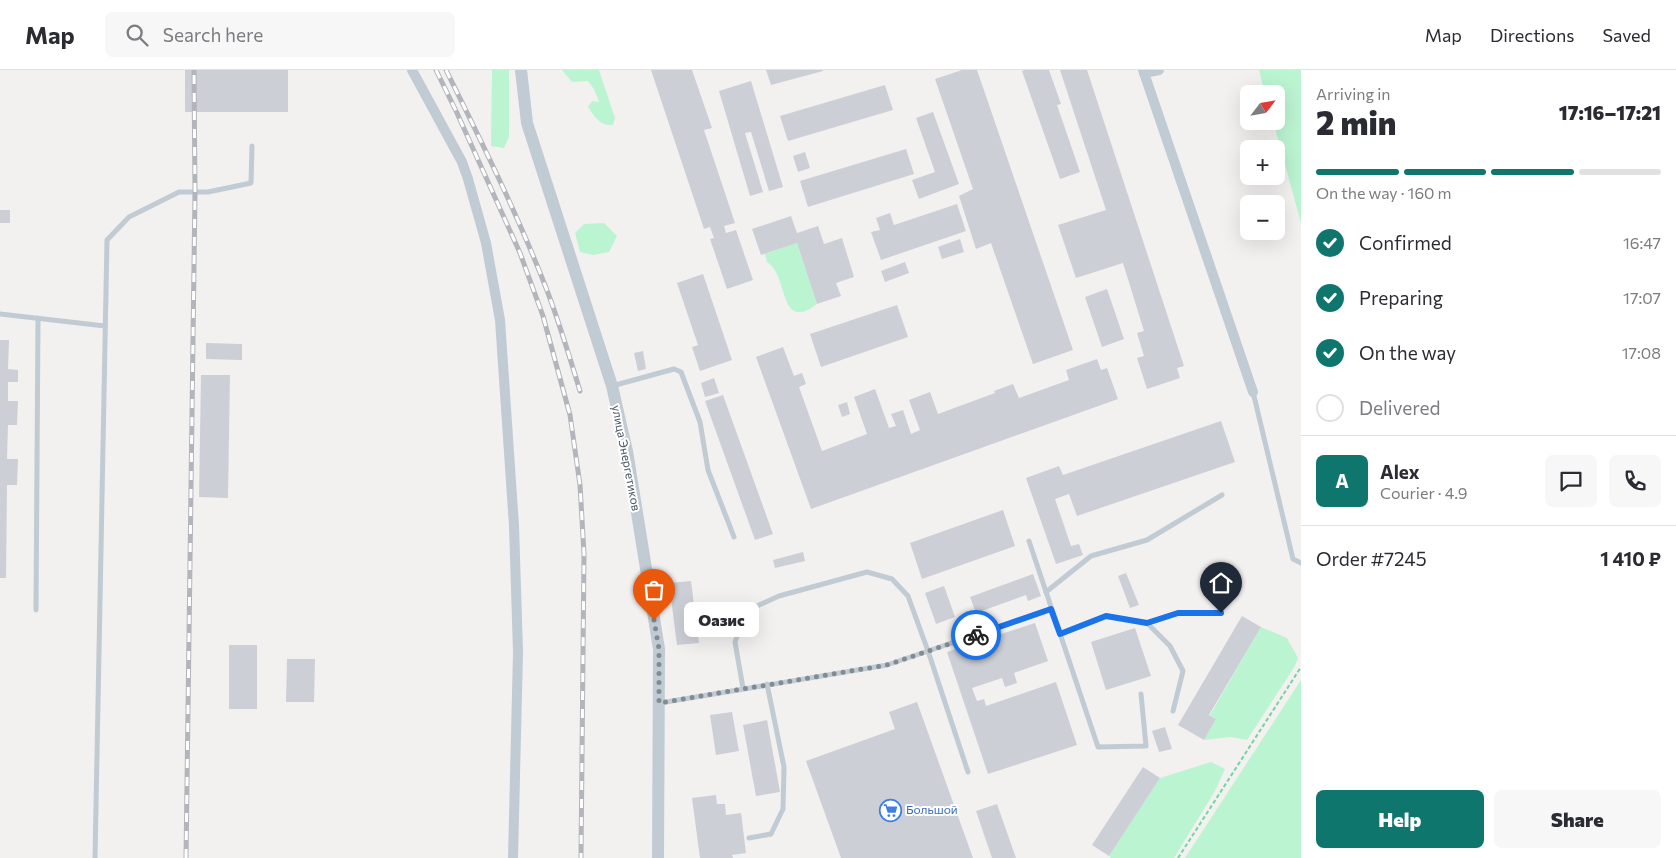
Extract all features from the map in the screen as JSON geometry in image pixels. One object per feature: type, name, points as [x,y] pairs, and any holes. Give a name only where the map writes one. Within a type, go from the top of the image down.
[{"type":"street","points":[[412,70],[462,162],[468,179],[486,243],[500,320],[514,526],[518,652],[514,858]]},
{"type":"street","name":"улица Энергетиков","points":[[521,70],[527,123],[612,386],[627,450],[659,649],[658,858]]},
{"type":"street","points":[[1159,70],[1144,71],[1253,392]]},
{"type":"lane","points":[[95,858],[107,240],[129,216],[179,192],[208,192],[251,183],[252,146]]},
{"type":"lane","points":[[0,314],[105,326]]},
{"type":"lane","points":[[36,610],[38,318]]},
{"type":"lane","points":[[612,386],[674,369],[682,372],[700,422],[708,470],[734,537]]},
{"type":"lane","points":[[1253,392],[1293,559],[1301,563]]},
{"type":"lane","points":[[1046,592],[1091,556],[1147,540],[1222,495]]},
{"type":"lane","points":[[1029,541],[1098,747],[1146,746],[1141,694]]},
{"type":"lane","points":[[743,688],[735,642],[746,611],[780,596],[867,572],[892,579],[908,596],[968,772]]},
{"type":"lane","points":[[659,703],[887,665],[1051,609]]},
{"type":"lane","points":[[1060,634],[1106,616],[1147,623],[1178,613],[1221,613]]},
{"type":"lane","points":[[1147,623],[1170,646],[1183,671],[1173,711]]},
{"type":"lane","points":[[749,838],[771,834],[783,810],[784,767],[767,684]]},
{"type":"path","points":[[1178,858],[1301,667]]},
{"type":"green space","points":[[492,70],[509,70],[509,137],[504,148],[491,146]]},
{"type":"green space","points":[[562,70],[599,70],[615,118],[613,125],[601,122],[588,107],[592,101],[599,102],[594,89],[588,81],[572,82]]},
{"type":"green space","points":[[1259,70],[1301,70],[1301,223],[1285,165],[1285,140],[1278,140],[1275,130],[1285,130],[1285,85],[1263,85]]},
{"type":"green space","points":[[604,223],[617,236],[609,252],[593,255],[580,252],[575,233],[584,224]]},
{"type":"green space","points":[[797,243],[817,304],[805,311],[796,312],[790,307],[779,278],[774,268],[767,262],[765,254]]},
{"type":"green space","points":[[1261,627],[1287,638],[1298,658],[1295,666],[1247,740],[1231,737],[1204,740],[1216,719],[1210,715]]},
{"type":"green space","points":[[1301,680],[1301,858],[1185,858]]},
{"type":"green space","points":[[1211,762],[1225,769],[1215,791],[1174,858],[1111,858],[1109,856],[1160,778]]},
{"type":"building","points":[[185,70],[288,70],[288,112],[185,112]]},
{"type":"building","points":[[651,70],[692,70],[712,128],[704,130],[735,223],[724,226],[726,233],[736,230],[753,280],[727,289],[710,239],[714,238],[710,227],[704,229]]},
{"type":"building","points":[[766,70],[823,70],[823,71],[771,85]]},
{"type":"building","points":[[962,70],[977,70],[1073,350],[1033,364],[991,243],[976,249],[959,196],[973,189],[935,79]]},
{"type":"building","points":[[1049,70],[1061,104],[1057,105],[1080,172],[1060,179],[1022,71]]},
{"type":"building","points":[[1060,70],[1087,70],[1184,366],[1177,368],[1180,378],[1147,389],[1137,358],[1144,356],[1137,333],[1144,331],[1123,263],[1076,278],[1058,225],[1106,210]]},
{"type":"building","points":[[751,81],[783,187],[769,191],[751,132],[745,133],[763,192],[750,196],[719,91]]},
{"type":"building","points":[[885,85],[893,110],[788,141],[780,116]]},
{"type":"building","points":[[933,112],[959,184],[919,199],[912,180],[935,172],[916,118]]},
{"type":"building","points":[[906,149],[914,174],[808,207],[800,181]]},
{"type":"building","points":[[805,152],[810,168],[798,172],[793,156]]},
{"type":"building","points":[[957,204],[966,231],[881,260],[871,232],[880,230],[876,218],[890,213],[894,225]]},
{"type":"building","points":[[0,210],[10,210],[10,223],[0,223]]},
{"type":"building","points":[[791,216],[797,233],[818,226],[824,244],[842,238],[854,277],[836,283],[841,296],[817,304],[797,243],[761,255],[752,229]]},
{"type":"building","points":[[960,239],[964,252],[942,259],[938,247]]},
{"type":"building","points":[[905,262],[909,273],[885,282],[881,271]]},
{"type":"building","points":[[703,274],[732,360],[700,371],[692,347],[698,345],[677,283]]},
{"type":"building","points":[[1107,289],[1124,339],[1102,347],[1085,297]]},
{"type":"building","points":[[897,305],[908,337],[821,367],[810,334]]},
{"type":"building","points":[[0,340],[9,340],[8,369],[18,370],[18,382],[8,382],[8,401],[18,401],[17,425],[8,425],[7,459],[18,459],[17,485],[7,485],[6,578],[0,578]]},
{"type":"building","points":[[206,343],[242,344],[242,360],[206,359]]},
{"type":"building","points":[[783,347],[794,376],[802,373],[806,384],[799,387],[822,451],[867,434],[854,397],[875,389],[889,428],[896,426],[891,414],[903,410],[911,434],[920,430],[909,400],[930,392],[938,414],[995,393],[994,391],[1013,384],[1019,398],[1069,380],[1066,370],[1097,359],[1101,370],[1107,368],[1118,399],[811,509],[756,357]]},
{"type":"building","points":[[643,351],[646,369],[638,371],[634,353]]},
{"type":"building","points":[[201,375],[230,375],[228,498],[199,497]]},
{"type":"building","points":[[714,378],[719,393],[705,397],[701,383]]},
{"type":"building","points":[[723,395],[773,534],[755,540],[705,401]]},
{"type":"building","points":[[847,402],[850,414],[842,417],[838,405]]},
{"type":"building","points":[[1221,421],[1235,462],[1077,516],[1069,494],[1055,499],[1071,546],[1079,544],[1083,555],[1056,564],[1026,478],[1059,466],[1063,475]]},
{"type":"building","points":[[1003,510],[1015,546],[922,579],[910,543]]},
{"type":"building","points":[[803,552],[805,561],[775,568],[773,560]]},
{"type":"building","points":[[1126,573],[1139,605],[1130,608],[1118,576]]},
{"type":"building","points":[[1033,574],[1041,596],[1028,601],[1026,595],[976,613],[970,597]]},
{"type":"building","points":[[691,581],[699,643],[677,645],[669,583]]},
{"type":"building","points":[[944,586],[955,617],[936,624],[925,593]]},
{"type":"building","points":[[1242,616],[1261,627],[1209,715],[1216,719],[1204,740],[1178,725]]},
{"type":"building","points":[[1035,623],[1048,661],[1014,673],[1017,683],[1005,687],[1002,678],[972,688],[977,701],[984,699],[986,706],[1056,682],[1077,745],[988,774],[947,652]]},
{"type":"building","points":[[1135,628],[1151,676],[1106,690],[1091,642]]},
{"type":"building","points":[[229,645],[257,645],[257,709],[229,709]]},
{"type":"building","points":[[287,659],[315,659],[314,702],[286,702]]},
{"type":"building","name":"Большой","points":[[917,702],[973,858],[841,858],[806,761],[895,729],[889,712]]},
{"type":"building","points":[[732,712],[739,751],[716,755],[710,715]]},
{"type":"building","points":[[767,720],[780,792],[756,796],[743,725]]},
{"type":"building","points":[[1165,727],[1172,749],[1159,752],[1152,731]]},
{"type":"building","points":[[1143,767],[1160,778],[1109,856],[1092,845]]},
{"type":"building","points":[[716,795],[717,804],[725,804],[726,815],[741,813],[746,853],[732,855],[733,858],[700,858],[692,798]]},
{"type":"building","points":[[997,804],[1016,858],[992,858],[976,811]]},
{"type":"railway","points":[[186,858],[195,192],[194,70]]},
{"type":"railway","points":[[436,70],[520,253],[543,316],[570,415],[580,485],[584,554],[581,858]]},
{"type":"railway","points":[[446,70],[525,236],[557,317],[580,391]]},
{"type":"way so far","points":[[654,620],[659,649],[659,703],[887,665],[976,635]]},
{"type":"place","name":"Оазис","points":[[654,620]]},
{"type":"place","name":"Большой","points":[[890,810]]},
{"type":"route","points":[[976,635],[1051,609],[1060,634],[1106,616],[1147,623],[1178,613],[1221,613]]}]
